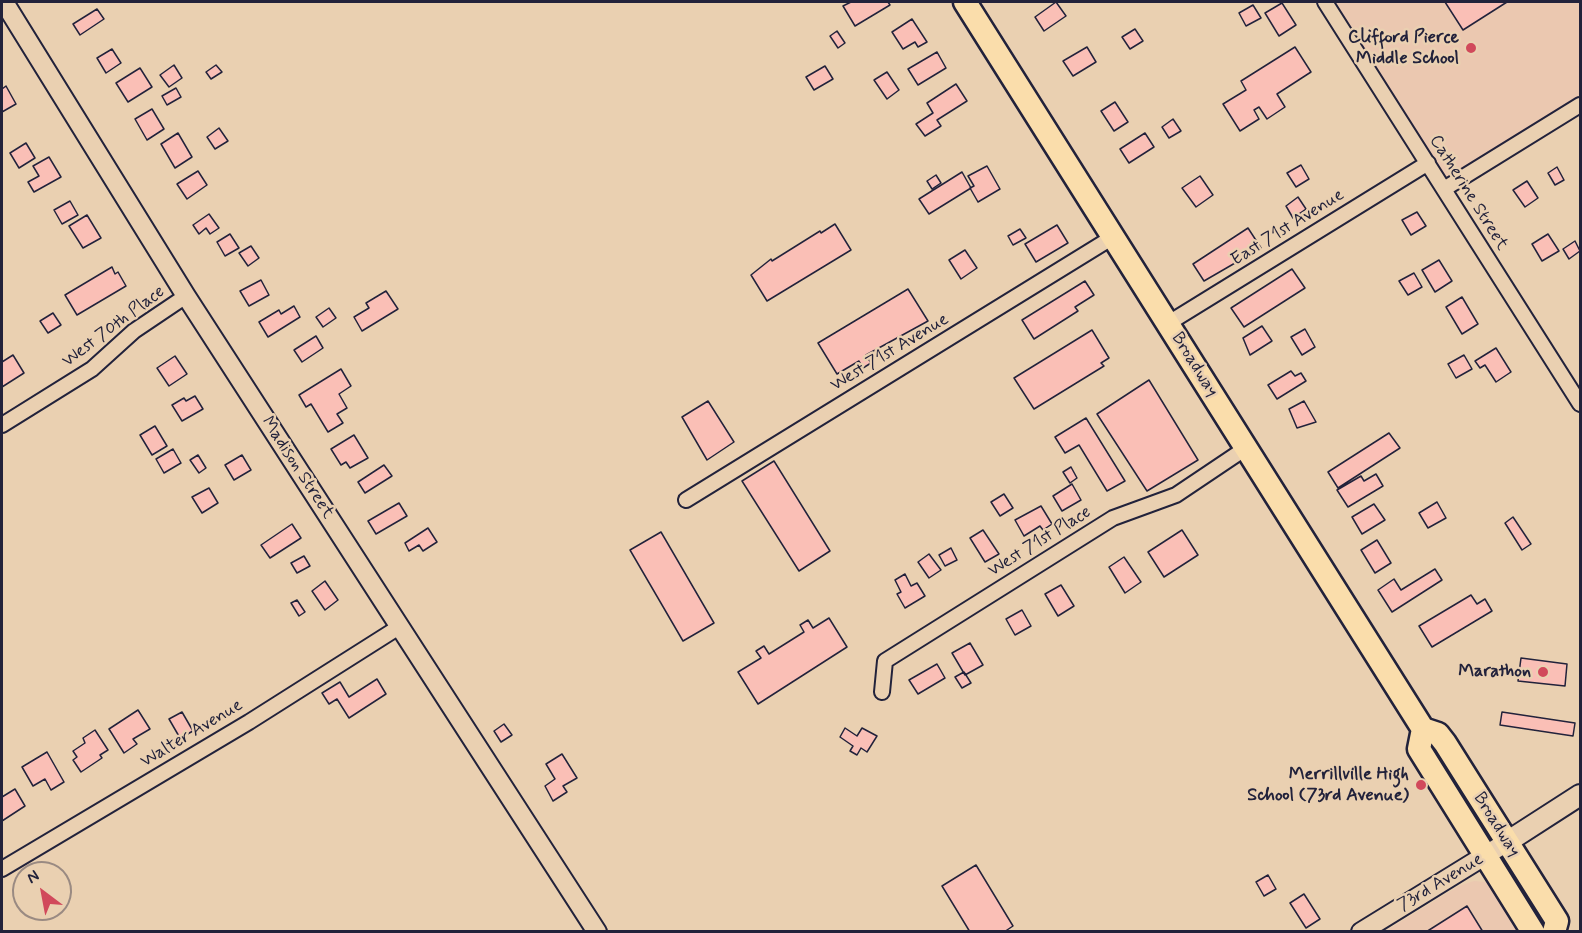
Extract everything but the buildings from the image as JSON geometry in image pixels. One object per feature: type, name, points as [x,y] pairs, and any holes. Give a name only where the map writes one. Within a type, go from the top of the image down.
[{"type":"main road","name":"Broadway","points":[[965,2],[1423,729],[1438,734],[1507,842],[1557,921],[1554,932]]},
{"type":"main road","name":"Broadway","points":[[1423,729],[1419,749],[1533,932]]},
{"type":"main road","name":"73rd Avenue","points":[[1507,842],[1581,795]]},
{"type":"street","name":"Madison Street","points":[[4,2],[186,296],[597,932]]},
{"type":"street","name":"Catherine Street","points":[[1325,2],[1581,404]]},
{"type":"street","points":[[1444,189],[1581,105]]},
{"type":"street","name":"East 71st Avenue","points":[[1167,324],[1428,163]]},
{"type":"street","name":"West 71st Avenue","points":[[686,500],[1113,237]]},
{"type":"street","name":"West 70th Place","points":[[2,425],[92,369],[134,331],[186,296]]},
{"type":"street","name":"West 71st Place","points":[[882,692],[885,661],[1113,518],[1176,495],[1246,448]]},
{"type":"street","name":"Walter Avenue","points":[[2,869],[249,722],[399,627]]},
{"type":"street","name":"73rd Avenue","points":[[1361,932],[1507,842]]},
{"type":"shaded area","name":"Clifford Pierce Middle School","points":[[1332,2],[1580,2],[1580,95],[1443,180]]},
{"type":"shaded area","points":[[1474,881],[1485,882],[1497,890],[1523,932],[1384,932],[1459,886]]},
{"type":"place","name":"Clifford Pierce Middle School","points":[[1471,48]]},
{"type":"place","name":"Marathon","points":[[1543,672]]},
{"type":"place","name":"Merrillville High School (73rd Avenue)","points":[[1421,785]]}]
